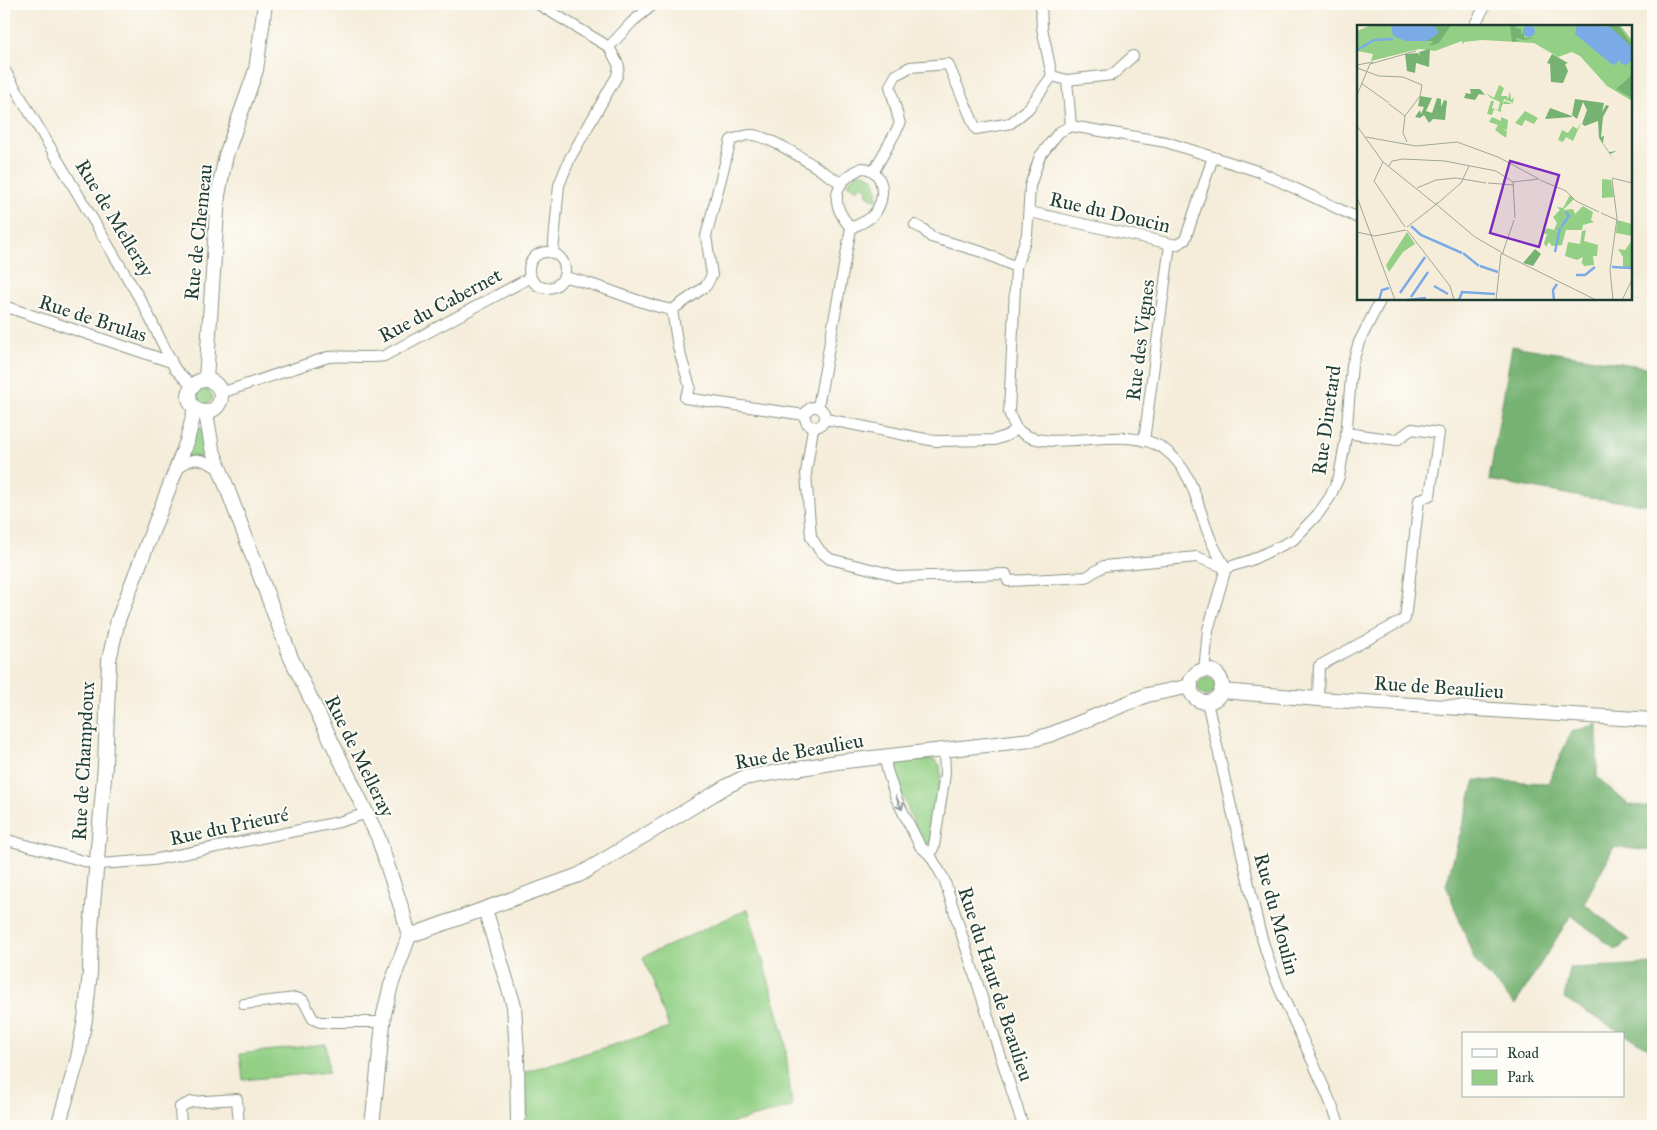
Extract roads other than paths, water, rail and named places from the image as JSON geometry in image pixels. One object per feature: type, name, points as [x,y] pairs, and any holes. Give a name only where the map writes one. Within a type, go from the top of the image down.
[{"type":"street","name":"Rue de Chemeau","points":[[206,380],[218,195],[226,155],[256,70],[265,4]]},
{"type":"street","points":[[538,4],[609,46],[619,66],[617,76],[570,158],[559,185],[553,253],[558,256],[565,266],[564,277],[581,280],[653,306],[672,310],[706,286],[712,275],[706,236],[731,140],[751,134],[772,141],[841,184]]},
{"type":"street","points":[[609,46],[632,22],[654,4]]},
{"type":"street","points":[[874,171],[900,124],[890,86],[896,75],[910,67],[948,64],[976,129],[1011,123],[1028,109],[1052,76],[1042,28],[1041,4]]},
{"type":"street","points":[[1475,25],[1486,4]]},
{"type":"street","points":[[1052,76],[1067,80],[1112,75],[1133,56]]},
{"type":"street","name":"Rue de Melleray","points":[[4,69],[144,306],[175,369],[192,386]]},
{"type":"street","points":[[1067,80],[1070,126]]},
{"type":"street","points":[[1204,671],[1208,630],[1226,568],[1210,540],[1192,484],[1175,458],[1162,447],[1125,437],[1052,440],[1034,438],[1017,429],[1009,412],[1016,267],[1027,235],[1030,212],[1030,186],[1040,156],[1059,132],[1070,126],[1166,142],[1260,172],[1357,218]]},
{"type":"street","name":"Rue du Doucin","points":[[1030,212],[1176,245],[1185,240],[1213,157]]},
{"type":"street","points":[[818,407],[851,228],[838,210],[837,195],[846,176],[862,168],[869,168],[874,171],[882,188],[883,197],[874,214],[851,228]]},
{"type":"street","points":[[915,226],[923,229],[931,237],[982,252],[1016,267]]},
{"type":"street","name":"Rue des Vignes","points":[[1144,441],[1170,244]]},
{"type":"street","name":"Rue du Cabernet","points":[[553,253],[541,253],[532,261],[529,272],[531,277],[539,286],[550,288],[556,286],[564,277]]},
{"type":"street","name":"Rue du Cabernet","points":[[221,394],[328,357],[344,355],[370,358],[384,356],[531,277]]},
{"type":"street","name":"Rue Dinetard","points":[[1226,568],[1251,560],[1293,540],[1318,514],[1330,497],[1339,478],[1346,433],[1352,365],[1359,342],[1380,300]]},
{"type":"street","name":"Rue de Brulas","points":[[4,306],[158,358],[170,360]]},
{"type":"street","points":[[672,310],[678,347],[690,387],[684,398],[805,414]]},
{"type":"street","points":[[206,380],[217,386],[221,399],[216,408],[201,411],[192,406],[189,396],[192,386],[206,380]]},
{"type":"street","points":[[818,407],[824,411],[826,419],[820,426],[813,428],[807,424],[805,414],[809,409],[818,407]]},
{"type":"street","name":"Rue de Melleray","points":[[201,411],[219,469],[291,658],[386,858],[409,936]]},
{"type":"street","name":"Rue de Champdoux","points":[[58,1126],[78,1058],[85,1019],[90,973],[96,864],[106,766],[109,660],[112,640],[176,469],[201,411]]},
{"type":"street","points":[[826,419],[935,441],[994,440],[1006,436],[1017,429]]},
{"type":"street","points":[[813,428],[806,473],[812,537],[820,551],[830,559],[896,577],[1006,574],[1008,581],[1086,577],[1104,566],[1197,557],[1226,568]]},
{"type":"street","points":[[1318,699],[1320,666],[1405,619],[1419,500],[1430,495],[1439,433],[1412,429],[1397,440],[1346,433]]},
{"type":"street","points":[[176,469],[185,462],[195,459],[204,461],[219,469]]},
{"type":"street","points":[[1204,671],[1209,671],[1221,680],[1222,691],[1216,699],[1207,702],[1197,699],[1191,686],[1195,676],[1204,671]]},
{"type":"street","name":"Rue de Beaulieu","points":[[409,936],[579,875],[743,778],[837,762],[944,751],[1042,738],[1147,695],[1191,686]]},
{"type":"street","name":"Rue de Beaulieu","points":[[1222,691],[1318,699],[1653,720]]},
{"type":"street","name":"Rue du Moulin","points":[[1207,702],[1259,928],[1270,965],[1279,989],[1328,1094],[1340,1126]]},
{"type":"street","points":[[930,855],[934,846],[945,774],[944,751]]},
{"type":"street","name":"Rue du Haut de Beaulieu","points":[[885,757],[896,798],[920,846],[930,855],[944,879],[1023,1126]]},
{"type":"street","name":"Rue du Prieuré","points":[[4,839],[96,864],[153,860],[339,822],[366,813]]},
{"type":"street","points":[[485,909],[514,1006],[518,1126]]},
{"type":"street","points":[[372,1126],[383,1022],[391,985],[409,936]]},
{"type":"street","points":[[244,1004],[296,998],[304,1000],[313,1019],[320,1022],[383,1022]]},
{"type":"street","points":[[182,1126],[180,1108],[191,1102],[237,1099],[239,1126]]}]
